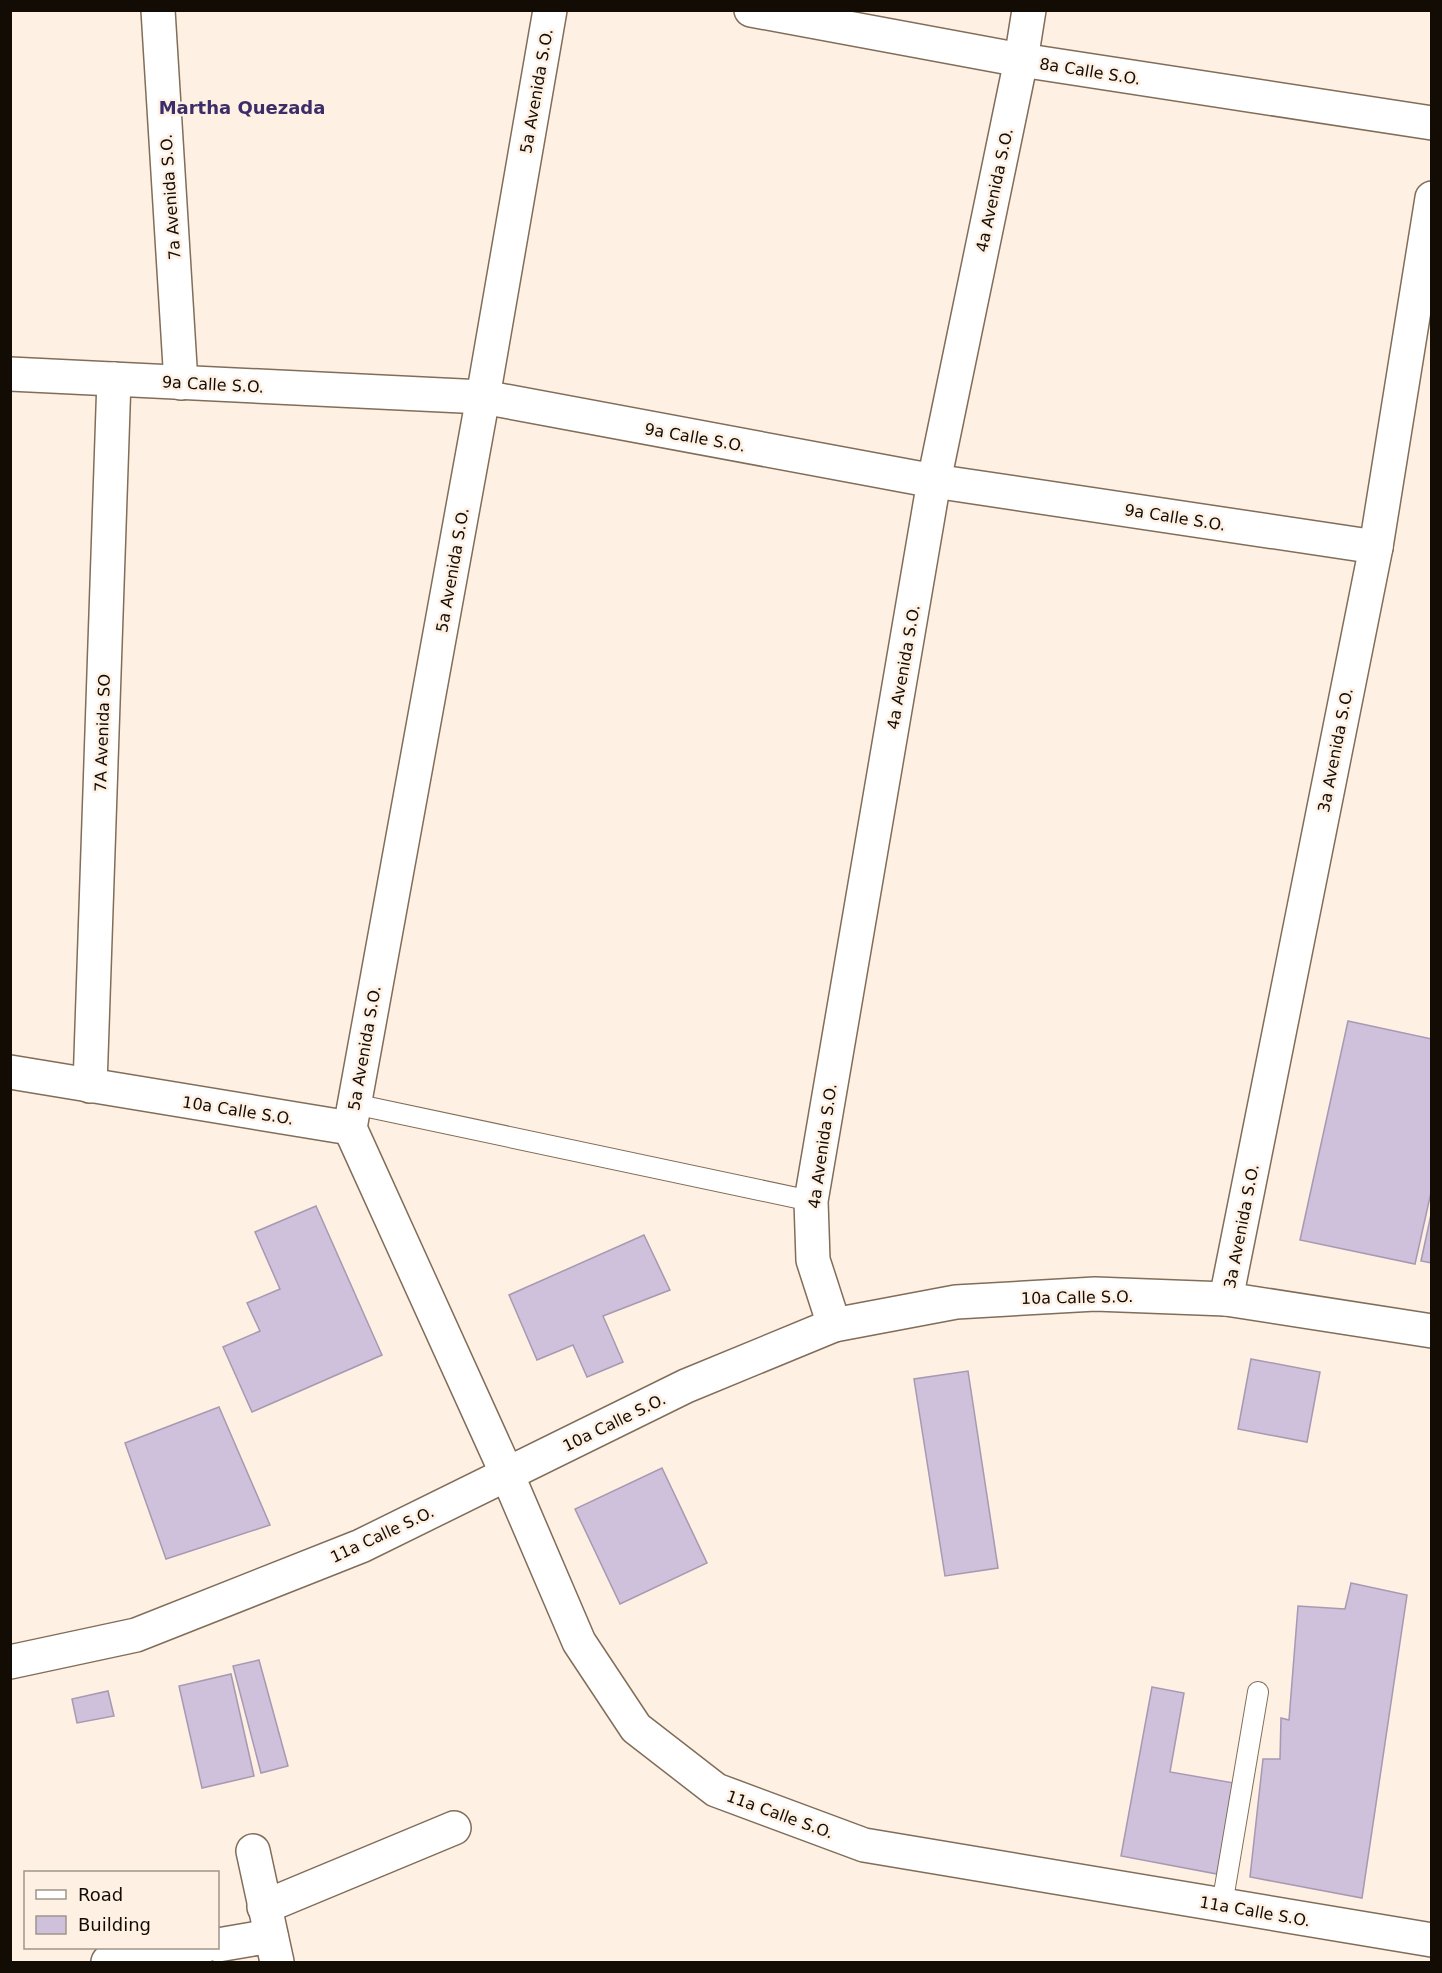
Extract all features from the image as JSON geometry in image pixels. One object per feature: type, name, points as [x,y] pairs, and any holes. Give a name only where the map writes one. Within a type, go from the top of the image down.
[{"type":"street","name":"7a Avenida S.O.","points":[[158,10],[181,382]]},
{"type":"street","name":"5a Avenida S.O.","points":[[352,1116],[483,397],[550,10]]},
{"type":"street","name":"8a Calle S.O.","points":[[751,10],[1021,60],[1431,123]]},
{"type":"street","name":"4a Avenida S.O.","points":[[834,1325],[813,1260],[812,1201],[934,481],[1021,60],[1029,10]]},
{"type":"street","name":"3a Avenida S.O.","points":[[1226,1299],[1376,547],[1431,198]]},
{"type":"street","name":"9a Calle S.O.","points":[[10,374],[483,397],[934,481],[1376,547]]},
{"type":"street","name":"7A Avenida SO","points":[[90,1086],[114,380]]},
{"type":"street","name":"10a Calle S.O.","points":[[10,1072],[90,1086],[352,1116]]},
{"type":"street","points":[[352,1116],[507,1474]]},
{"type":"street","name":"10a Calle S.O.","points":[[507,1474],[686,1386],[834,1325],[956,1302],[1095,1294],[1226,1299],[1431,1331]]},
{"type":"street","name":"11a Calle S.O.","points":[[10,1662],[136,1635],[361,1546],[507,1474],[579,1642],[636,1728],[716,1790],[864,1845],[1431,1940]]},
{"type":"street","points":[[219,1945],[271,1935],[454,1828]]},
{"type":"street","points":[[253,1851],[271,1935]]},
{"type":"street","points":[[108,1962],[189,1949]]},
{"type":"lane","points":[[352,1116],[812,1201]]},
{"type":"lane","points":[[1222,1905],[1258,1692]]},
{"type":"building","points":[[1348,1021],[1432,1039],[1432,1188],[1415,1264],[1300,1240]]},
{"type":"building","points":[[316,1206],[382,1355],[252,1412],[223,1347],[260,1331],[247,1303],[280,1289],[255,1232]]},
{"type":"building","points":[[1432,1210],[1432,1263],[1421,1261]]},
{"type":"building","points":[[644,1235],[670,1290],[603,1316],[623,1362],[587,1377],[573,1345],[537,1360],[509,1295]]},
{"type":"building","points":[[1251,1359],[1320,1372],[1307,1442],[1238,1429]]},
{"type":"building","points":[[968,1371],[998,1568],[945,1576],[914,1379]]},
{"type":"building","points":[[219,1407],[270,1525],[166,1559],[125,1443]]},
{"type":"building","points":[[662,1468],[707,1563],[620,1604],[575,1509]]},
{"type":"building","points":[[1351,1583],[1407,1595],[1362,1898],[1250,1877],[1263,1759],[1280,1759],[1281,1718],[1289,1720],[1298,1606],[1345,1609]]},
{"type":"building","points":[[259,1660],[288,1766],[261,1773],[233,1666]]},
{"type":"building","points":[[231,1674],[254,1776],[202,1788],[179,1686]]},
{"type":"building","points":[[1152,1687],[1184,1693],[1170,1772],[1234,1783],[1217,1874],[1121,1856]]},
{"type":"building","points":[[108,1691],[114,1716],[77,1723],[72,1699]]},
{"type":"district","name":"Martha Quezada","points":[[242,108]]}]
